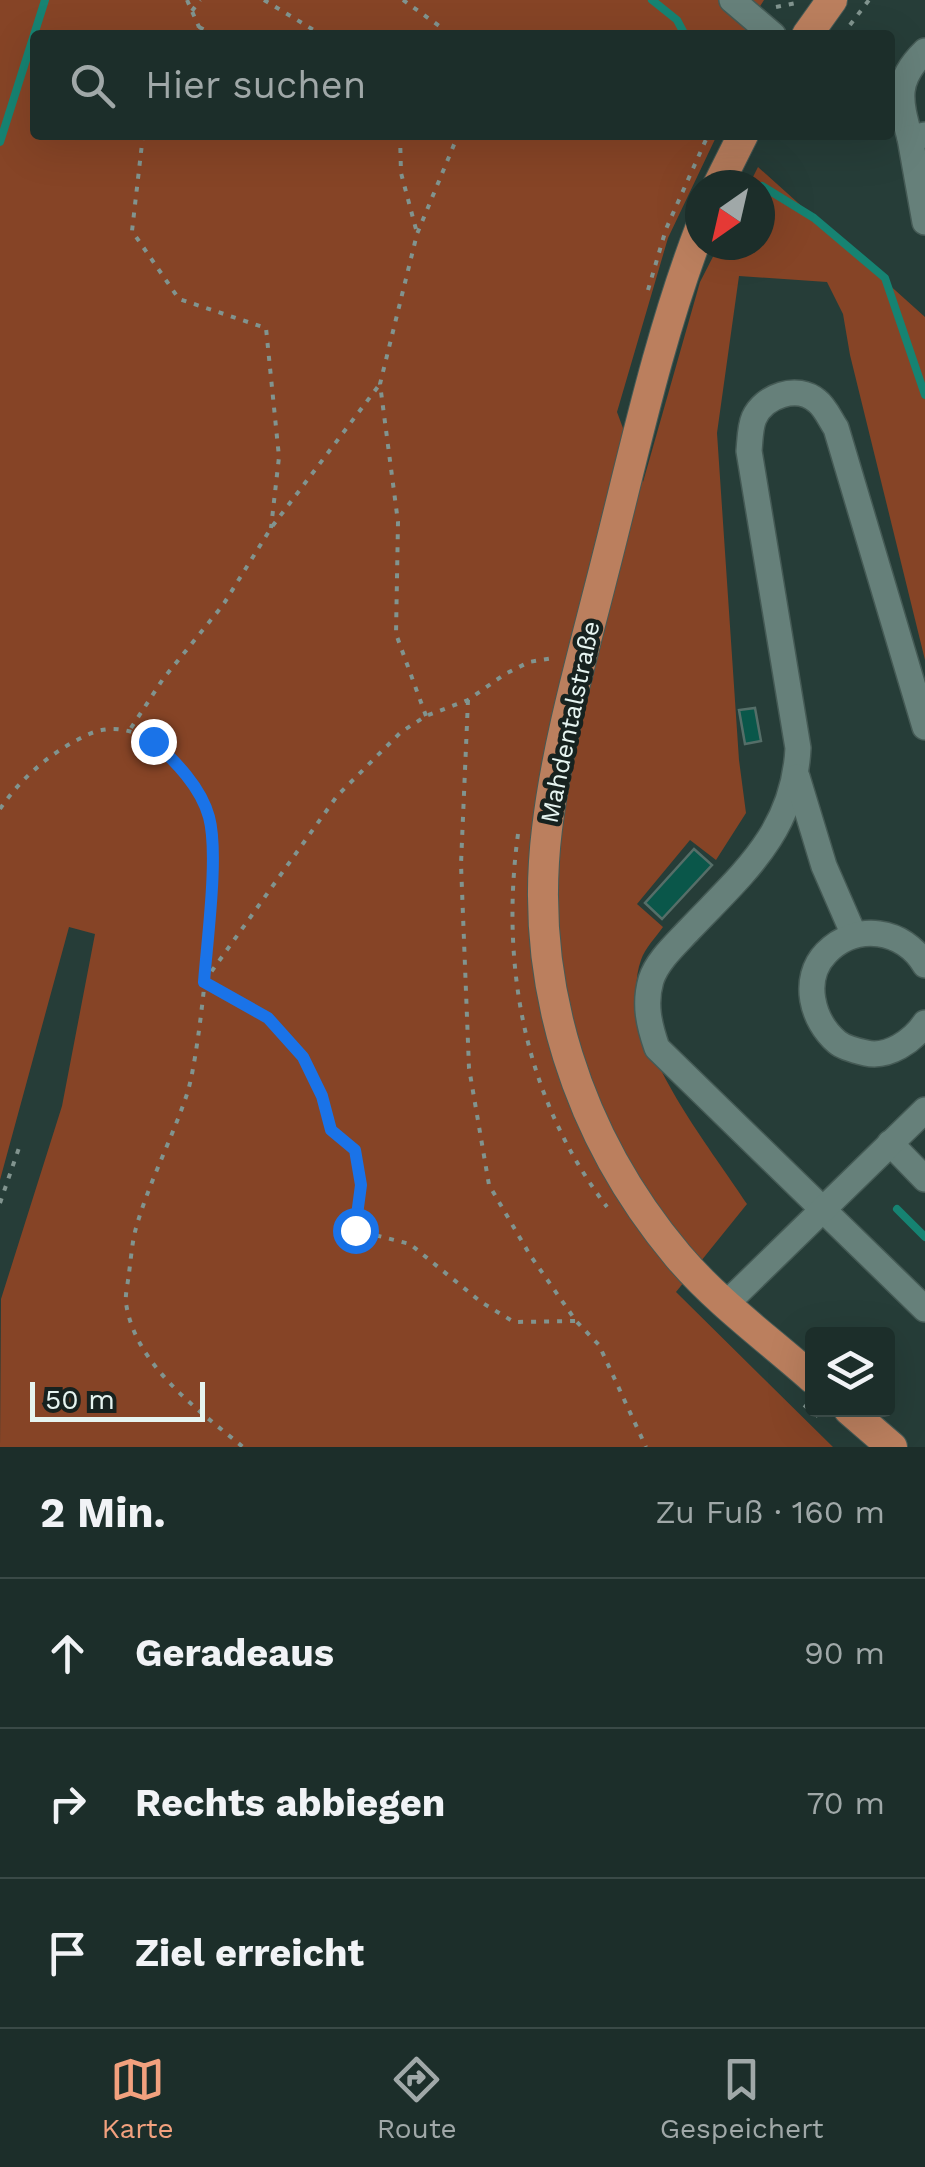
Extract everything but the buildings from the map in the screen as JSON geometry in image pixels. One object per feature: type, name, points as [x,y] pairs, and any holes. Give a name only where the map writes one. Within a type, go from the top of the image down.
[{"type":"main road","points":[[811,30],[832,0]]},
{"type":"main road","points":[[726,170],[740,140]]},
{"type":"main road","name":"Mahdentalstraße","points":[[690,260],[658,364],[561,745],[546,833],[546,957],[558,1028],[570,1068],[622,1179],[681,1259],[805,1372]]},
{"type":"main road","points":[[857,1417],[892,1447]]},
{"type":"street","points":[[732,0],[767,30]]},
{"type":"street","points":[[925,51],[903,78],[902,110],[918,136],[925,222]]},
{"type":"street","points":[[925,727],[836,428],[818,401],[806,394],[786,393],[768,402],[754,418],[749,451],[798,748],[797,777],[786,814],[757,858],[669,952],[652,978],[647,1019],[658,1048],[925,1292]]},
{"type":"street","points":[[797,777],[824,866],[854,935]]},
{"type":"street","points":[[925,965],[918,953],[900,938],[877,932],[854,935],[825,954],[811,986],[817,1019],[840,1045],[872,1055],[905,1045],[925,1024]]},
{"type":"street","points":[[905,1045],[925,1063]]},
{"type":"street","points":[[726,1303],[925,1110]]},
{"type":"street","points":[[890,1144],[925,1179]]},
{"type":"street","points":[[826,1205],[925,1309]]},
{"type":"path","points":[[186,0],[199,27],[205,30]]},
{"type":"path","points":[[192,11],[200,0]]},
{"type":"path","points":[[264,0],[314,30]]},
{"type":"path","points":[[404,0],[443,30]]},
{"type":"path","points":[[846,30],[869,0]]},
{"type":"path","points":[[142,140],[132,231],[179,300],[266,328],[279,457],[270,528]]},
{"type":"path","points":[[400,140],[401,173],[417,234]]},
{"type":"path","points":[[426,716],[396,634],[398,522],[380,384],[417,234],[456,140]]},
{"type":"path","points":[[684,184],[706,140]]},
{"type":"path","points":[[130,730],[163,678],[222,605],[270,528],[380,384]]},
{"type":"path","points":[[204,982],[337,796],[401,732],[426,716],[468,700],[504,674],[529,662],[558,658]]},
{"type":"path","points":[[468,700],[461,864],[469,1068],[489,1184],[530,1256],[576,1321],[599,1345],[646,1447]]},
{"type":"path","points":[[0,809],[28,775],[64,746],[101,728],[130,730],[153,741],[181,766],[208,816],[211,866],[204,982],[189,1090],[135,1230],[125,1300],[135,1333],[148,1357],[180,1392],[242,1447]]},
{"type":"path","points":[[204,982],[268,1018],[303,1057],[322,1096],[331,1130],[355,1150],[361,1185],[355,1230],[410,1244],[481,1302],[514,1322],[576,1321]]},
{"type":"path","points":[[0,1202],[20,1142]]},
{"type":"shaded area","points":[[0,0],[764,0],[745,30],[30,30],[30,140],[715,140],[700,170],[685,170],[685,202],[668,238],[617,412],[643,482],[700,282],[711,260],[775,260],[775,182],[925,317],[925,660],[843,314],[827,282],[739,276],[717,433],[746,813],[716,860],[690,840],[637,904],[663,927],[641,960],[637,989],[641,1020],[653,1053],[690,1120],[747,1204],[676,1292],[833,1447],[0,1447],[1,1299],[62,1106],[95,934],[69,927],[0,1180]]},
{"type":"waterway","points":[[35,30],[45,0]]},
{"type":"waterway","points":[[652,0],[677,20],[682,30]]},
{"type":"waterway","points":[[0,142],[30,47]]},
{"type":"waterway","points":[[775,194],[814,218],[885,278],[925,395]]},
{"type":"waterway","points":[[897,1209],[925,1237]]},
{"type":"route","points":[[153,741],[181,766],[208,816],[211,866],[204,982],[268,1018],[303,1057],[322,1096],[331,1130],[355,1150],[361,1185],[355,1230]]}]
